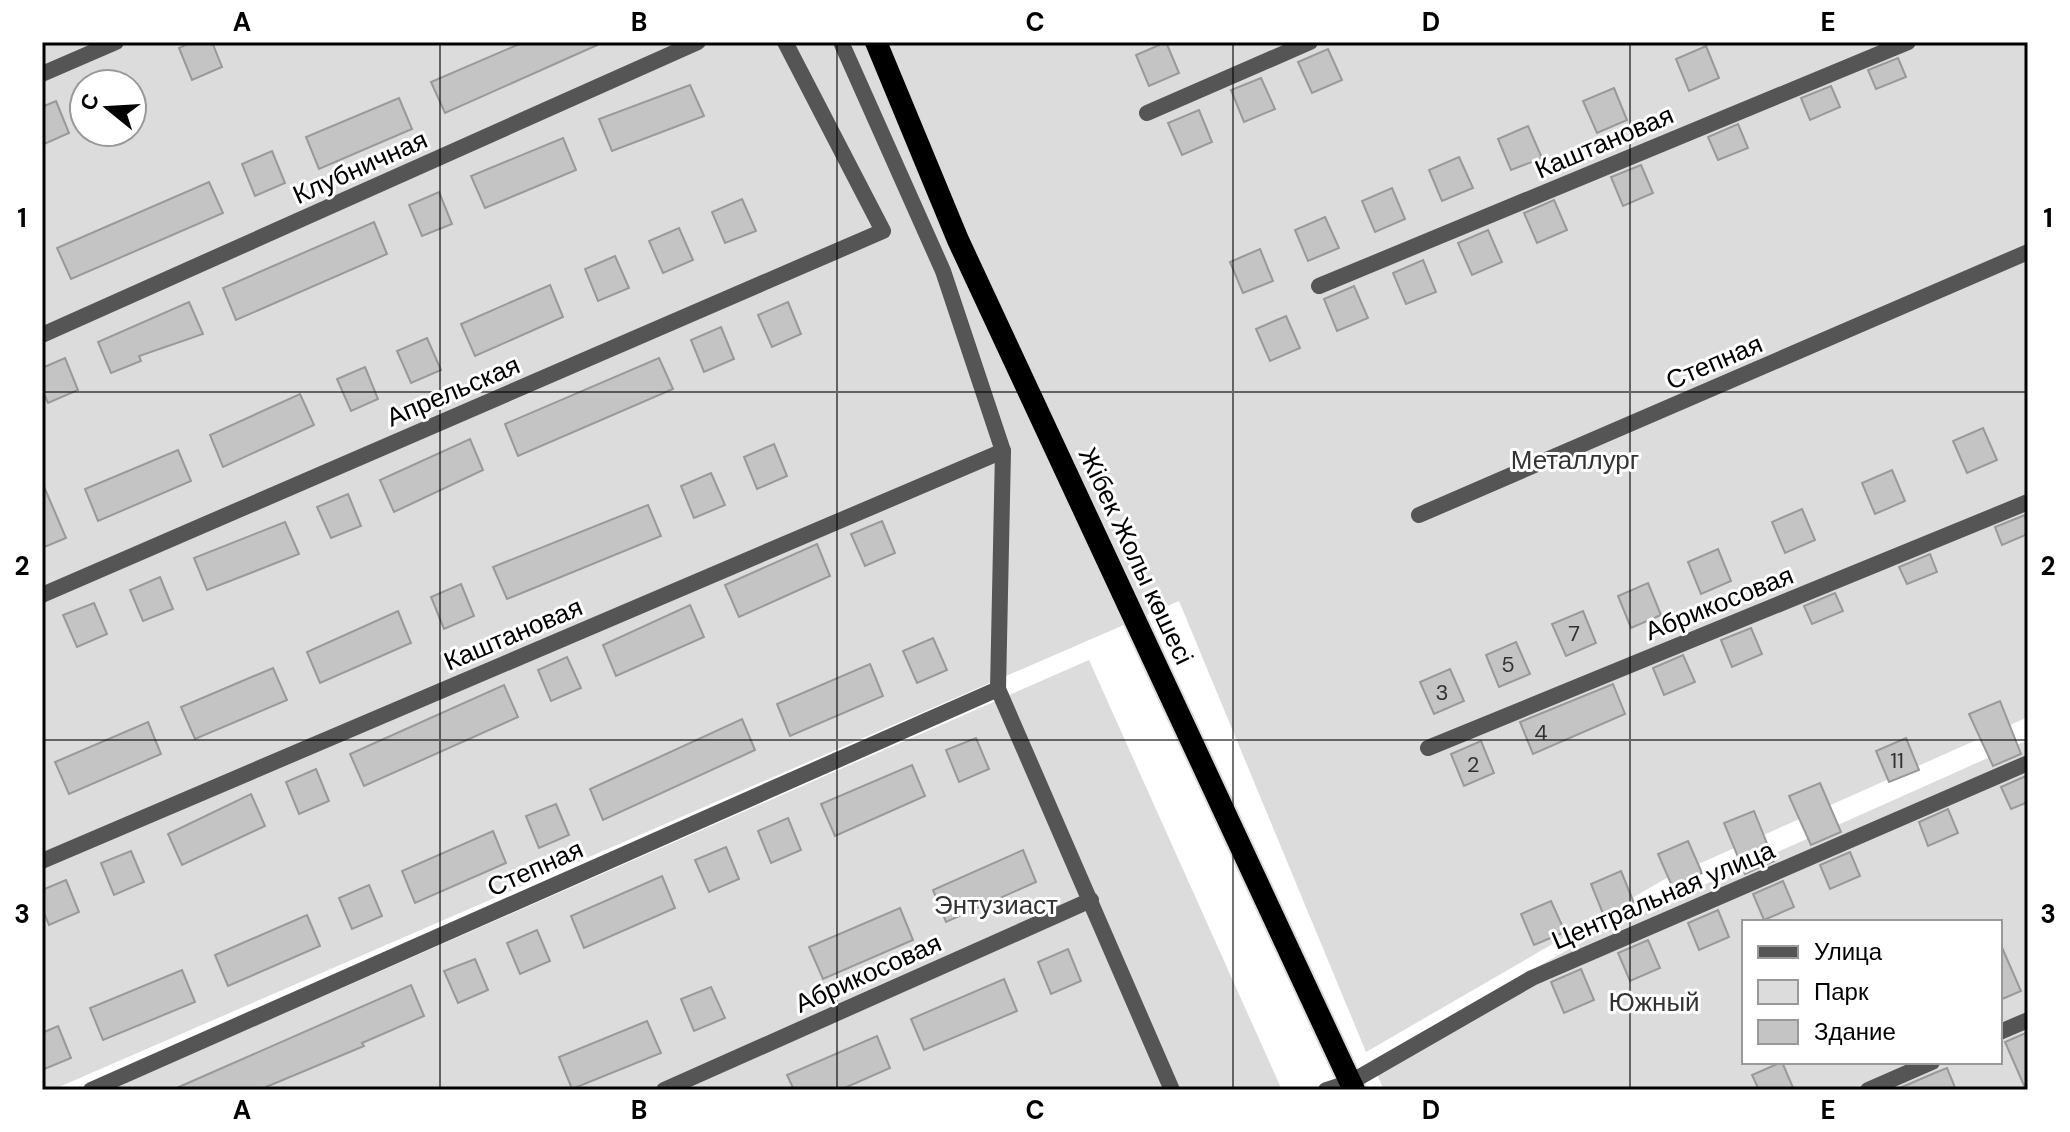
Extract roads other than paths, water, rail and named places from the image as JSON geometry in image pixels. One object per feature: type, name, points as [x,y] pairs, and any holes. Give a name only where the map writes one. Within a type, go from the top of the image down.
[{"type":"highway","name":"Жібек Жолы көшесі","points":[[876,42],[958,240],[1352,1086]]},
{"type":"street","points":[[42,74],[116,42]]},
{"type":"street","name":"Клубничная","points":[[42,335],[698,42]]},
{"type":"street","name":"Апрельская","points":[[42,595],[883,231],[785,42]]},
{"type":"street","points":[[841,42],[943,271],[1003,451],[998,689],[1172,1090]]},
{"type":"street","points":[[1147,113],[1310,42]]},
{"type":"street","name":"Каштановая","points":[[1319,286],[1908,42]]},
{"type":"street","name":"Степная","points":[[1419,515],[2028,252]]},
{"type":"street","name":"Каштановая","points":[[42,861],[1003,451]]},
{"type":"street","name":"Абрикосовая","points":[[1428,748],[2028,502]]},
{"type":"street","name":"Степная","points":[[91,1090],[998,689]]},
{"type":"street","name":"Центральная улица","points":[[1326,1090],[1352,1086],[1532,978],[2028,763]]},
{"type":"street","name":"Абрикосовая","points":[[664,1090],[1091,900]]},
{"type":"street","points":[[2002,1031],[2028,1020]]},
{"type":"street","points":[[1868,1090],[1927,1064]]},
{"type":"park label","name":"Металлург","points":[[1575,460]]},
{"type":"park label","name":"Энтузиаст","points":[[996,905]]},
{"type":"park label","name":"Южный","points":[[1654,1002]]}]
